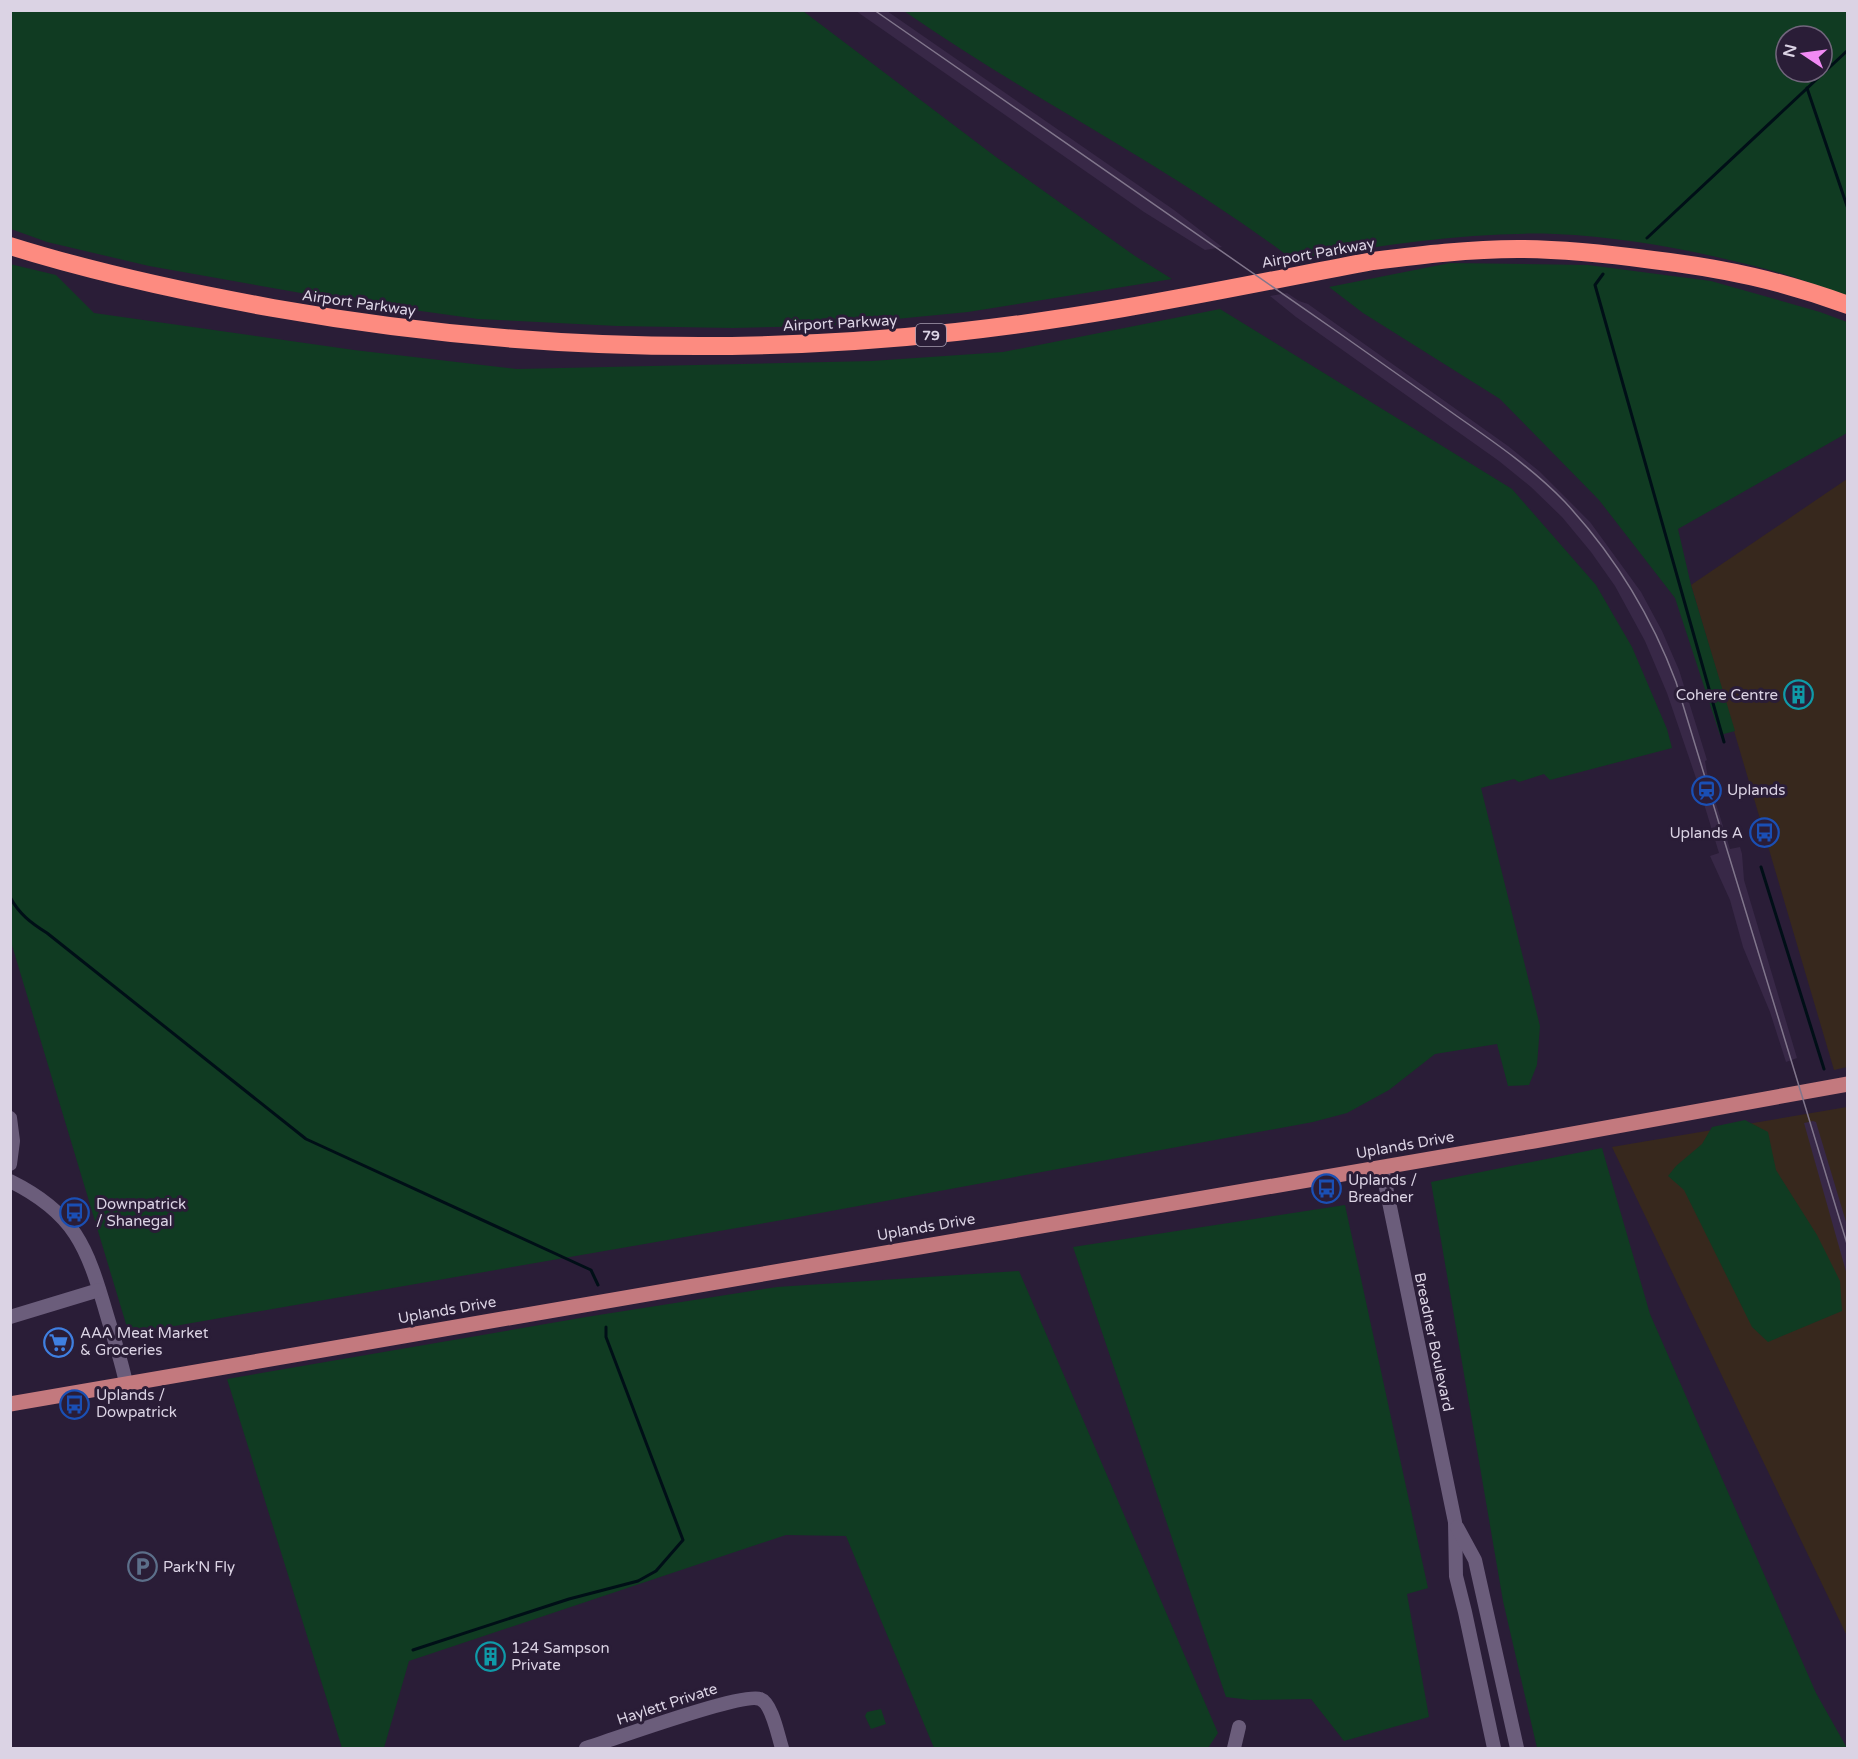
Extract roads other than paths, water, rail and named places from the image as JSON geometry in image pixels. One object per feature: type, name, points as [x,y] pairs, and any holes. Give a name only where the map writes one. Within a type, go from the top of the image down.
[{"type":"highway","name":"Airport Parkway","points":[[10,246],[130,279],[248,304],[331,318],[505,338],[628,345],[752,346],[954,333],[1060,319],[1373,261],[1422,254],[1490,250],[1565,251],[1697,265],[1768,280],[1848,305]]},
{"type":"main road","name":"Uplands Drive","points":[[10,1404],[1382,1168],[1848,1084]]},
{"type":"street","points":[[10,1118],[13,1141],[10,1164]]},
{"type":"street","name":"Breadner Boulevard","points":[[1382,1168],[1455,1522],[1456,1576],[1494,1749]]},
{"type":"street","points":[[10,1181],[47,1202],[71,1226],[86,1251],[126,1383]]},
{"type":"street","points":[[10,1317],[99,1290]]},
{"type":"street","name":"Breadner Boulevard","points":[[1455,1522],[1475,1560],[1517,1749]]},
{"type":"street","name":"Haylett Private","points":[[586,1749],[724,1703],[750,1698],[760,1699],[768,1706],[782,1749]]},
{"type":"street","points":[[1234,1749],[1239,1727]]},
{"type":"waterway","points":[[1647,238],[1848,50]]},
{"type":"waterway","points":[[1807,88],[1848,209]]},
{"type":"waterway","points":[[1603,274],[1595,285],[1724,742]]},
{"type":"waterway","points":[[1761,867],[1824,1069]]},
{"type":"waterway","points":[[10,897],[21,913],[31,922],[306,1139],[591,1270],[598,1285]]},
{"type":"waterway","points":[[413,1650],[569,1599],[638,1581],[656,1571],[683,1540],[606,1337],[606,1327]]},
{"type":"tram line","points":[[874,10],[1502,448],[1553,490],[1600,543],[1643,610],[1676,682],[1848,1247]]},
{"type":"place","name":"Cohere Centre","points":[[1799,695]]},
{"type":"place","name":"Uplands","points":[[1706,790]]},
{"type":"place","name":"Uplands A","points":[[1764,833]]},
{"type":"place","name":"Uplands / Breadner","points":[[1327,1189]]},
{"type":"place","name":"Downpatrick / Shanegal","points":[[75,1213]]},
{"type":"place","name":"AAA Meat Market & Groceries","points":[[59,1342]]},
{"type":"place","name":"Uplands / Dowpatrick","points":[[75,1404]]},
{"type":"place","name":"Park'N Fly","points":[[142,1567]]},
{"type":"place","name":"124 Sampson Private","points":[[490,1657]]}]
